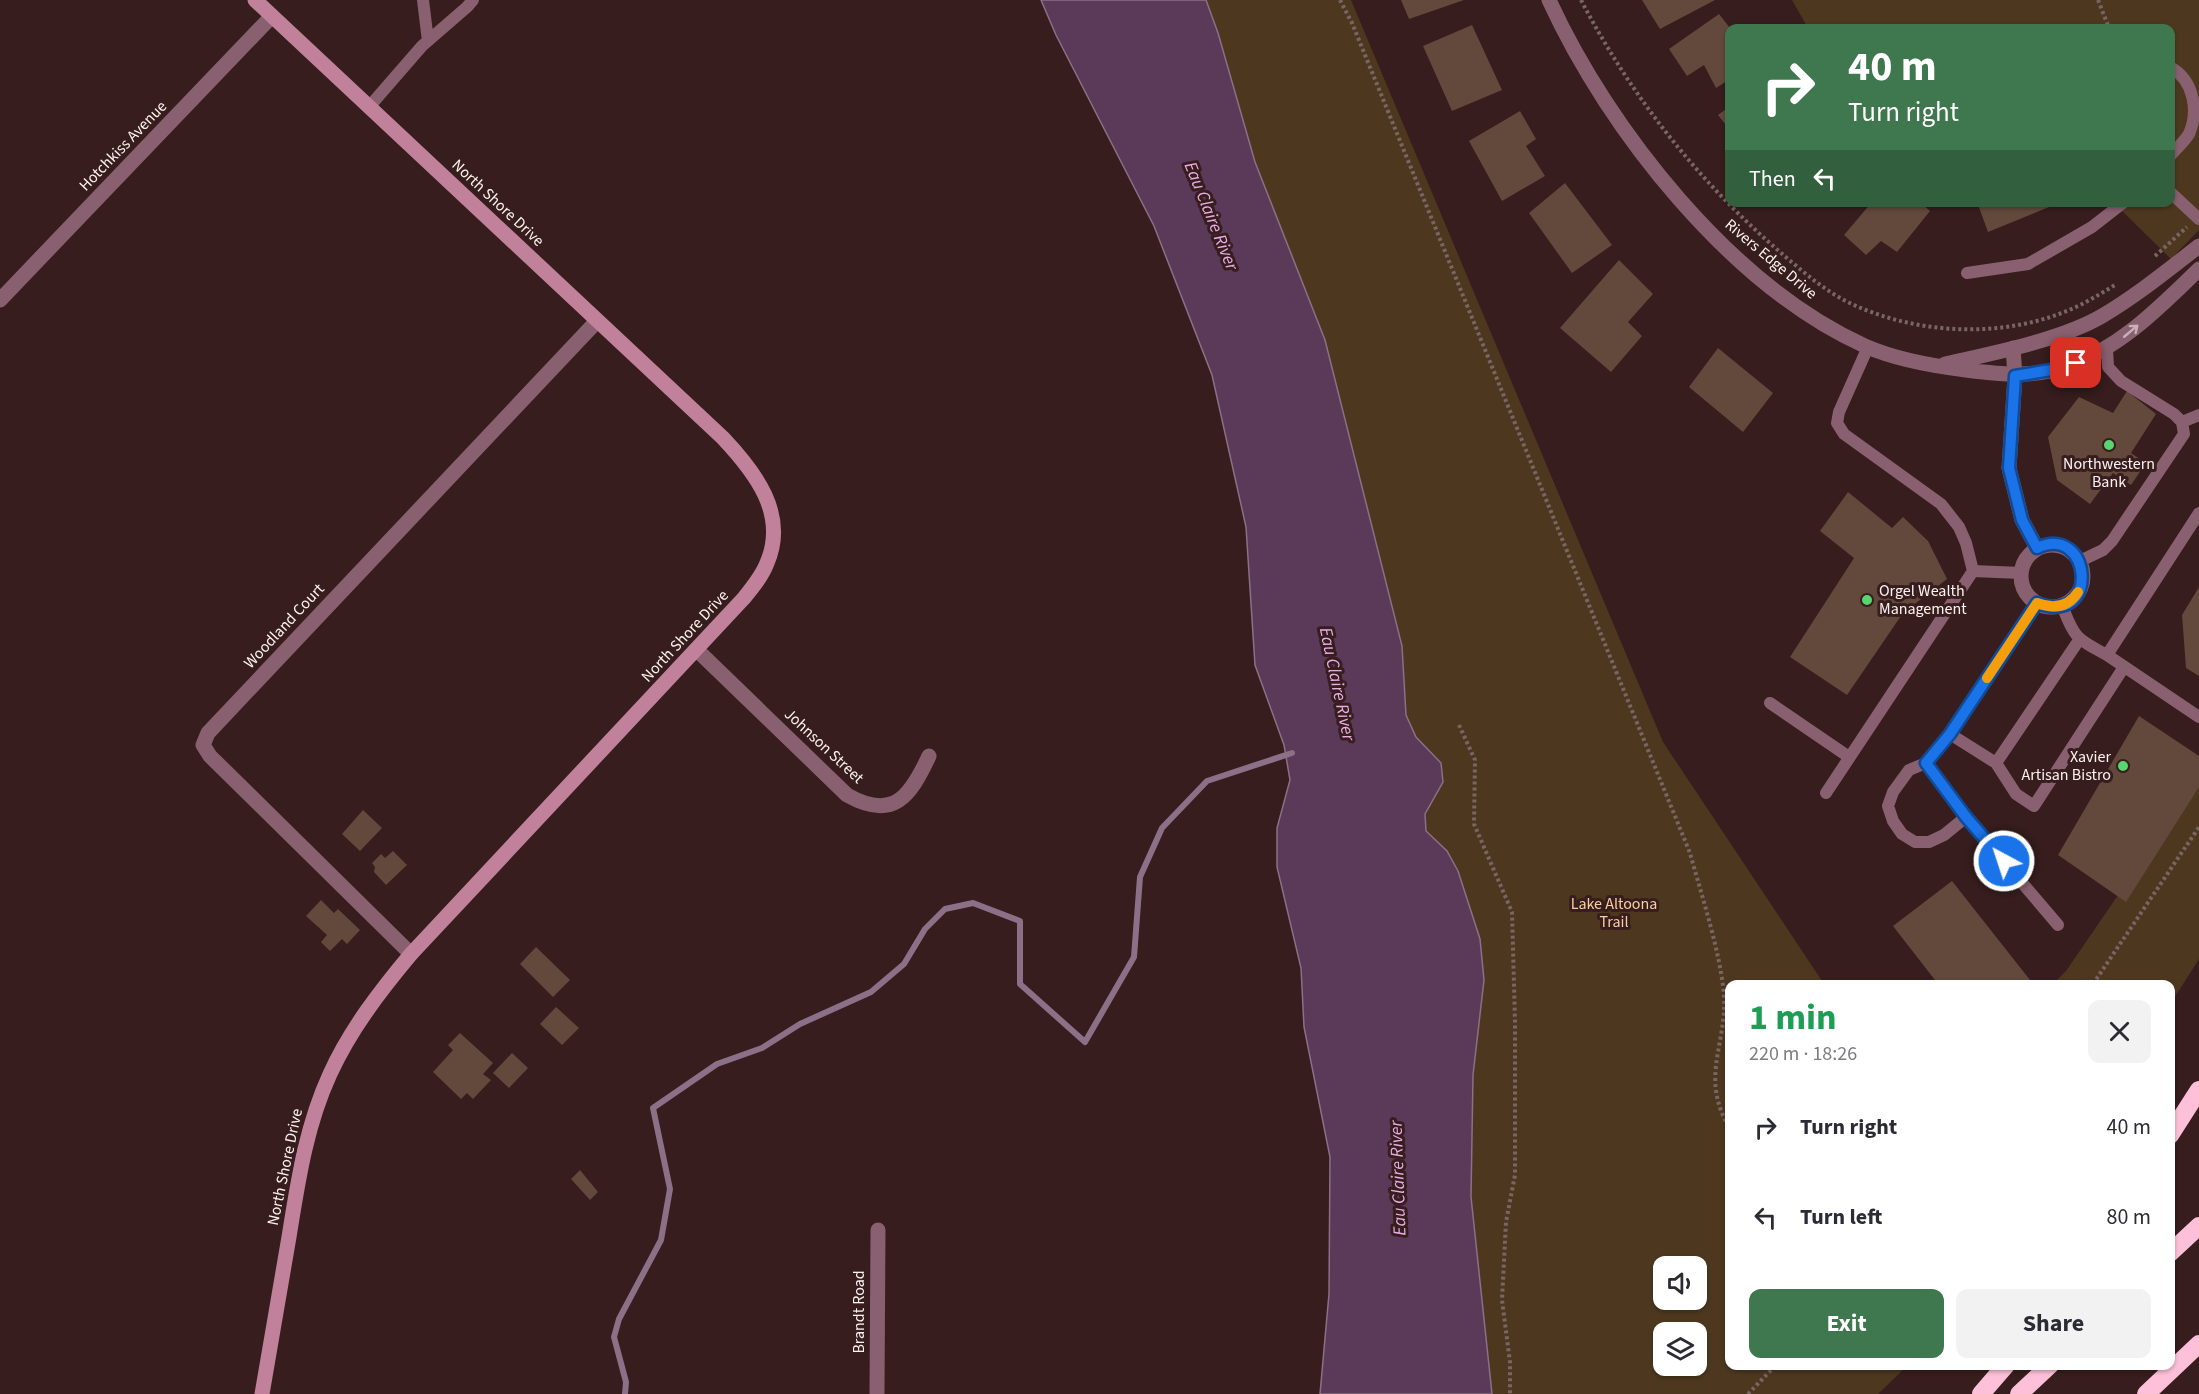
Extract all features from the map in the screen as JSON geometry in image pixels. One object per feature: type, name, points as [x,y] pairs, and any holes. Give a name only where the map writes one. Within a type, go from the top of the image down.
[{"type":"highway","points":[[2175,1127],[2199,1090]]},
{"type":"highway","points":[[2175,1248],[2199,1226]]},
{"type":"highway","points":[[2175,1367],[2199,1344]]},
{"type":"highway","points":[[1981,1394],[2002,1370]]},
{"type":"highway","points":[[2019,1394],[2045,1370]]},
{"type":"highway","points":[[2146,1394],[2171,1370]]},
{"type":"street","name":"North Shore Drive","points":[[255,0],[742,459],[756,476],[771,508],[772,545],[767,562],[744,598],[411,954],[371,1005],[348,1040],[330,1072],[315,1111],[300,1170],[262,1394]]},
{"type":"street","name":"Rivers Edge Drive","points":[[1549,0],[1587,73],[1617,119],[1674,194],[1707,228],[1782,295],[1811,317],[1868,347],[1903,360],[2015,376],[2063,368],[2107,349],[2160,307],[2199,268]]},
{"type":"street","name":"Hotchkiss Avenue","points":[[0,300],[272,16]]},
{"type":"street","name":"Rivers Edge Drive","points":[[1936,366],[2013,348],[2080,326],[2102,316],[2199,246]]},
{"type":"street","name":"Woodland Court","points":[[411,954],[210,756],[203,745],[208,733],[597,321]]},
{"type":"street","points":[[2013,348],[2015,376],[2009,468],[2022,520],[2037,548]]},
{"type":"street","points":[[2051,545],[2061,546],[2080,561],[2083,578],[2080,588],[2075,597],[2062,606],[2046,606],[2037,603],[2024,590],[2021,573],[2026,558],[2037,548],[2051,545]]},
{"type":"street","name":"Johnson Street","points":[[697,650],[847,795],[858,801],[874,806],[889,805],[898,800],[917,782],[929,756]]},
{"type":"street","name":"Brandt Road","points":[[877,1394],[878,1230]]},
{"type":"lane","points":[[423,0],[428,41]]},
{"type":"lane","points":[[369,107],[428,41],[473,0]]},
{"type":"lane","points":[[2175,72],[2187,83],[2195,100],[2194,118],[2188,135],[2175,150]]},
{"type":"lane","points":[[2175,197],[2199,219]]},
{"type":"lane","points":[[1967,273],[2028,264],[2092,227],[2118,207]]},
{"type":"lane","points":[[1826,793],[1972,571],[1966,543],[1959,527],[1941,504],[1844,434],[1837,423],[1839,412],[1868,347]]},
{"type":"lane","points":[[2080,561],[2103,550],[2112,541],[2184,434],[2182,422],[2174,414],[2121,381],[2108,367],[2107,349]]},
{"type":"lane","points":[[2182,422],[2199,415]]},
{"type":"lane","points":[[2107,656],[2199,513]]},
{"type":"lane","points":[[1972,571],[2021,573]]},
{"type":"lane","points":[[1966,817],[1944,835],[1929,842],[1915,842],[1902,834],[1893,821],[1888,806],[1893,792],[1909,770],[1926,763],[1950,734],[2037,603]]},
{"type":"lane","points":[[2062,606],[2070,629],[2079,640],[2199,717]]},
{"type":"lane","points":[[1996,763],[2079,640]]},
{"type":"lane","points":[[1950,734],[1996,763],[2016,794],[2034,806],[2124,667]]},
{"type":"lane","points":[[1770,703],[1849,757]]},
{"type":"lane","points":[[1926,763],[1966,817],[2058,925]]},
{"type":"path","points":[[1340,0],[1352,23],[1690,853],[1721,975],[1724,1021],[1714,1077],[1725,1122]]},
{"type":"path","points":[[1581,0],[1610,52],[1639,95],[1695,168],[1725,200]]},
{"type":"path","points":[[2098,0],[2107,24]]},
{"type":"path","points":[[1731,207],[1796,266],[1825,288],[1852,304],[1913,325],[1950,329],[1989,328],[2058,314],[2092,299],[2122,280]]},
{"type":"path","points":[[2154,257],[2180,233]]},
{"type":"path","points":[[1459,725],[1475,760],[1474,824],[1512,912],[1515,1174],[1506,1222],[1502,1300],[1510,1362],[1510,1394]]},
{"type":"path","points":[[2096,980],[2199,827]]},
{"type":"path","points":[[1748,1394],[1771,1370]]},
{"type":"green space","name":"Lake Altoona Trail","points":[[1206,0],[1351,0],[1663,742],[1821,980],[1725,980],[1725,1370],[1903,1370],[1878,1394],[1492,1394],[1471,1197],[1473,1075],[1484,980],[1447,851],[1426,831],[1425,814],[1443,782],[1441,763],[1416,737],[1406,715],[1402,646],[1325,340],[1255,162],[1218,33]]},
{"type":"green space","points":[[1792,0],[2199,0],[2199,230],[2171,259],[2118,207],[2175,207],[2175,24],[1806,24]]},
{"type":"green space","points":[[2199,777],[2199,959],[2175,997],[2175,980],[2057,980],[2066,971]]},
{"type":"water","name":"Eau Claire River","points":[[1041,0],[1206,0],[1218,33],[1255,162],[1325,340],[1402,646],[1406,715],[1416,737],[1441,763],[1443,782],[1425,814],[1426,831],[1447,851],[1458,871],[1480,939],[1484,980],[1473,1075],[1471,1197],[1492,1394],[1320,1394],[1329,1294],[1330,1157],[1304,1027],[1301,968],[1277,867],[1277,828],[1290,780],[1284,745],[1255,665],[1246,527],[1212,375],[1154,226],[1056,35]]},
{"type":"building","points":[[1401,0],[1464,0],[1409,19]]},
{"type":"building","points":[[1642,0],[1715,0],[1660,29]]},
{"type":"building","points":[[1719,14],[1727,24],[1725,24],[1725,82],[1716,88],[1704,65],[1687,76],[1669,49]]},
{"type":"building","points":[[1472,25],[1502,90],[1452,111],[1423,46]]},
{"type":"building","points":[[1725,110],[1725,124],[1718,115]]},
{"type":"building","points":[[1520,111],[1536,139],[1526,146],[1545,176],[1502,201],[1469,141]]},
{"type":"building","points":[[1565,183],[1612,245],[1572,273],[1529,213]]},
{"type":"building","points":[[1868,207],[1926,207],[1930,211],[1897,252],[1881,241],[1866,255],[1844,235]]},
{"type":"building","points":[[1979,207],[2049,207],[1988,232]]},
{"type":"building","points":[[1619,260],[1653,294],[1628,322],[1642,336],[1611,372],[1560,328]]},
{"type":"building","points":[[1718,348],[1773,393],[1743,432],[1689,387]]},
{"type":"building","points":[[2127,391],[2156,414],[2131,453],[2146,463],[2131,485],[2113,473],[2090,504],[2057,480],[2048,437],[2079,397],[2113,413]]},
{"type":"building","points":[[1848,492],[1892,528],[1903,517],[1928,541],[1947,579],[1903,613],[1847,695],[1790,657],[1854,558],[1820,531]]},
{"type":"building","points":[[2199,587],[2199,676],[2186,668],[2182,615]]},
{"type":"building","points":[[2139,716],[2199,756],[2199,787],[2126,902],[2058,855]]},
{"type":"building","points":[[363,810],[382,828],[360,851],[342,834]]},
{"type":"building","points":[[393,851],[407,865],[386,885],[374,872],[375,867],[372,863],[381,854],[385,858]]},
{"type":"building","points":[[1952,881],[2030,980],[1935,980],[1893,926]]},
{"type":"building","points":[[321,900],[334,913],[338,909],[360,930],[347,944],[342,939],[330,951],[321,942],[327,935],[306,916]]},
{"type":"building","points":[[536,947],[570,980],[553,997],[520,964]]},
{"type":"building","points":[[556,1007],[579,1028],[562,1045],[540,1024]]},
{"type":"building","points":[[460,1033],[493,1063],[483,1074],[491,1080],[473,1099],[467,1093],[461,1099],[433,1072],[453,1050],[448,1045]]},
{"type":"building","points":[[512,1053],[528,1068],[509,1088],[493,1073]]},
{"type":"building","points":[[580,1170],[598,1192],[590,1200],[571,1179]]},
{"type":"waterway","points":[[625,1394],[626,1382],[614,1337],[619,1319],[661,1240],[670,1189],[653,1108],[717,1064],[762,1048],[800,1024],[871,992],[904,964],[925,929],[945,909],[973,903],[1020,921],[1020,984],[1085,1042],[1134,957],[1140,877],[1162,828],[1207,781],[1292,753]]},
{"type":"slow traffic","points":[[1987,678],[2037,603],[2046,606],[2062,606],[2078,592]]},
{"type":"place","name":"Northwestern Bank","points":[[2109,445]]},
{"type":"place","name":"Orgel Wealth Management","points":[[1867,600]]},
{"type":"place","name":"Xavier Artisan Bistro","points":[[2123,766]]},
{"type":"route","points":[[2004,861],[1966,817],[1926,763],[1950,734],[2037,603],[2046,606],[2062,606],[2075,597],[2080,588],[2083,570],[2080,561],[2070,551],[2061,546],[2051,545],[2037,548],[2022,520],[2009,468],[2015,376],[2063,368],[2076,363]]}]
